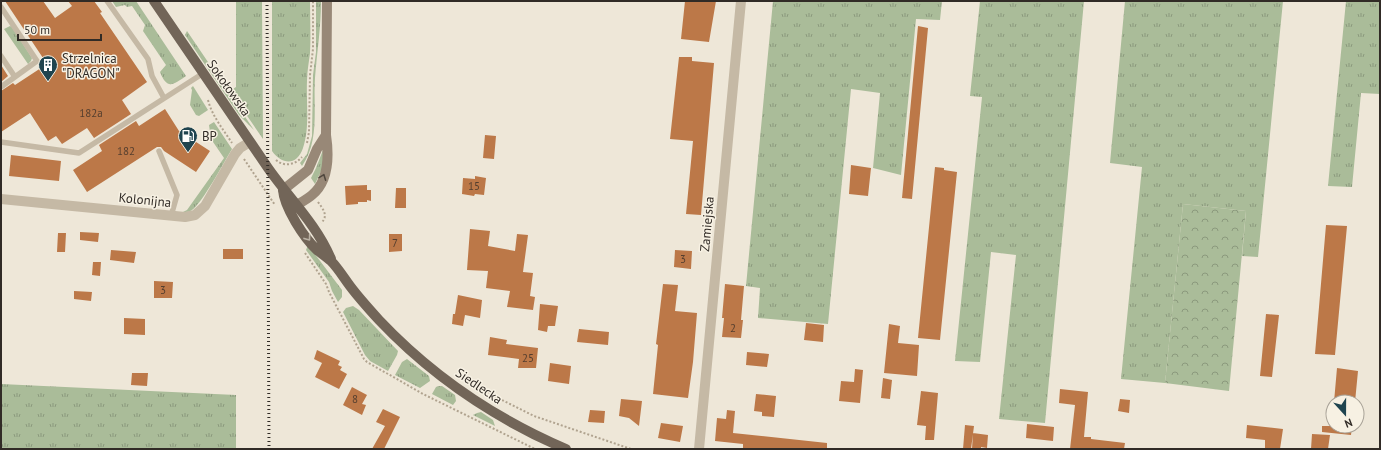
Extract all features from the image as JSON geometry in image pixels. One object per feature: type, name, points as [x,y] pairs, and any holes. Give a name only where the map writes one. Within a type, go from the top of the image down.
[{"type":"main road","name":"Sokołowska","points":[[154,1],[202,74],[216,91],[283,190],[293,208],[323,242],[332,262],[362,301],[387,328]]},
{"type":"main road","points":[[293,208],[317,190],[323,179],[328,159],[329,151],[326,135],[327,1]]},
{"type":"main road","points":[[283,190],[308,170],[317,149],[326,135]]},
{"type":"main road","name":"Siedlecka","points":[[387,328],[433,369],[478,402],[516,425],[566,449]]},
{"type":"street","name":"Zamiejska","points":[[699,449],[741,1]]},
{"type":"street","name":"Kolonijna","points":[[1,199],[171,216],[185,217],[195,215],[205,206],[238,151],[250,142]]},
{"type":"lane","points":[[107,1],[148,59],[152,76],[164,98]]},
{"type":"lane","points":[[1,7],[37,62],[1,87]]},
{"type":"lane","points":[[1,56],[15,77]]},
{"type":"lane","points":[[1,142],[78,153],[202,74]]},
{"type":"lane","points":[[159,151],[177,195],[171,216]]},
{"type":"path","points":[[307,145],[309,132],[310,75],[313,49],[313,1]]},
{"type":"path","points":[[210,106],[218,122],[276,207]]},
{"type":"path","points":[[274,158],[282,164],[289,164],[299,160],[304,154]]},
{"type":"path","points":[[318,202],[325,211],[326,215],[321,224]]},
{"type":"path","points":[[301,247],[326,284],[364,359],[367,362],[423,394],[535,449]]},
{"type":"path","points":[[475,383],[496,397],[534,416],[631,449]]},
{"type":"green space","points":[[112,1],[136,1],[186,76],[171,84],[168,84],[165,81],[160,72],[166,65],[143,31],[145,25],[132,6],[127,7],[125,5],[116,7]]},
{"type":"green space","points":[[236,1],[262,1],[263,139],[230,91],[236,87]]},
{"type":"green space","points":[[272,1],[310,1],[310,53],[307,77],[305,140],[300,154],[293,161],[289,162],[280,159],[272,151]]},
{"type":"green space","points":[[316,1],[321,1],[320,30],[315,78],[314,124],[311,146],[308,156],[302,166],[300,163],[307,154],[312,136],[313,75],[316,52]]},
{"type":"green space","points":[[773,1],[942,1],[940,20],[916,19],[901,175],[873,168],[880,93],[851,89],[828,324],[758,318],[760,288],[746,286]]},
{"type":"green space","points":[[980,1],[1084,1],[1045,423],[999,419],[1016,255],[991,252],[980,362],[955,361],[982,97],[970,96]]},
{"type":"green space","points":[[1125,1],[1283,1],[1258,257],[1242,256],[1246,211],[1183,204],[1165,383],[1121,379],[1142,167],[1110,163]]},
{"type":"green space","points":[[1346,1],[1380,1],[1380,94],[1361,93],[1352,187],[1328,186]]},
{"type":"green space","points":[[10,26],[32,58],[28,64],[4,29]]},
{"type":"green space","points":[[187,31],[254,130],[239,115],[185,35]]},
{"type":"green space","points":[[193,86],[208,110],[199,116],[196,115],[190,105],[191,88]]},
{"type":"green space","points":[[214,122],[232,149],[197,206],[188,212],[183,212],[187,210],[224,158],[211,139],[209,125]]},
{"type":"green space","points":[[323,150],[323,167],[315,184],[311,178]]},
{"type":"green space","points":[[1183,204],[1246,211],[1229,391],[1165,383]]},
{"type":"green space","points":[[308,245],[342,290],[342,297],[338,302],[329,282],[306,250]]},
{"type":"green space","points":[[353,306],[359,310],[398,351],[388,371],[370,361],[365,355],[343,312],[346,308]]},
{"type":"green space","points":[[407,359],[429,376],[430,381],[420,388],[395,375],[402,362]]},
{"type":"green space","points":[[1,384],[236,395],[236,449],[1,449]]},
{"type":"green space","points":[[442,386],[455,395],[456,401],[453,405],[432,394],[436,387]]},
{"type":"green space","points":[[481,412],[493,420],[495,426],[473,415]]},
{"type":"building","points":[[5,1],[43,1],[55,18],[72,6],[68,1],[94,1],[102,12],[100,13],[147,82],[122,100],[131,114],[94,138],[87,128],[62,144],[56,136],[48,141],[30,113],[1,132],[1,91],[13,83],[15,85],[47,64]]},
{"type":"building","points":[[685,1],[716,1],[709,42],[681,39]]},
{"type":"building","points":[[918,26],[928,28],[912,199],[902,198]]},
{"type":"building","points":[[679,57],[692,57],[692,61],[714,63],[701,215],[686,214],[693,141],[670,139]]},
{"type":"building","points":[[1,65],[8,76],[1,82]]},
{"type":"building","points":[[165,109],[179,131],[210,151],[196,172],[164,151],[161,147],[157,147],[87,192],[73,170],[102,151],[99,145],[136,121],[139,126]]},
{"type":"building","points":[[485,135],[496,136],[494,159],[483,158]]},
{"type":"building","points":[[11,155],[61,161],[59,181],[9,176]]},
{"type":"building","points":[[851,165],[871,168],[868,196],[849,194]]},
{"type":"building","points":[[935,167],[957,172],[940,340],[918,338]]},
{"type":"building","points":[[475,176],[486,178],[484,195],[475,194],[474,196],[462,194],[463,178],[475,179]]},
{"type":"building","points":[[367,185],[367,190],[371,190],[371,201],[367,200],[367,202],[358,202],[358,204],[346,205],[345,186]]},
{"type":"building","points":[[396,188],[406,188],[406,208],[395,208]]},
{"type":"building","points":[[1326,225],[1347,226],[1335,355],[1315,354]]},
{"type":"building","points":[[470,229],[490,231],[488,246],[515,251],[517,234],[528,235],[523,272],[533,273],[530,296],[535,297],[533,310],[507,307],[510,291],[486,288],[488,271],[467,270]]},
{"type":"building","points":[[80,232],[99,233],[98,242],[80,240]]},
{"type":"building","points":[[58,233],[66,233],[65,252],[57,252]]},
{"type":"building","points":[[389,234],[402,234],[402,251],[389,252]]},
{"type":"building","points":[[223,249],[243,249],[243,259],[223,259]]},
{"type":"building","points":[[111,250],[136,252],[134,263],[110,260]]},
{"type":"building","points":[[675,250],[692,251],[691,269],[674,267]]},
{"type":"building","points":[[93,262],[101,262],[100,276],[92,275]]},
{"type":"building","points":[[154,281],[173,282],[172,298],[154,298]]},
{"type":"building","points":[[663,284],[678,285],[675,311],[697,313],[688,398],[653,394],[658,345],[656,344]]},
{"type":"building","points":[[725,284],[744,286],[741,338],[722,337]]},
{"type":"building","points":[[74,291],[92,292],[91,301],[74,299]]},
{"type":"building","points":[[458,295],[482,300],[480,318],[465,315],[463,326],[452,324]]},
{"type":"building","points":[[540,304],[558,306],[555,326],[548,326],[547,332],[538,330]]},
{"type":"building","points":[[1266,314],[1279,315],[1272,377],[1260,376]]},
{"type":"building","points":[[124,318],[145,319],[145,335],[124,334]]},
{"type":"building","points":[[806,323],[824,325],[823,342],[804,340]]},
{"type":"building","points":[[889,324],[900,326],[898,343],[919,345],[917,376],[884,373]]},
{"type":"building","points":[[579,329],[609,332],[608,345],[577,342]]},
{"type":"building","points":[[490,337],[507,340],[506,344],[538,348],[536,368],[518,368],[519,359],[488,355]]},
{"type":"building","points":[[317,350],[340,361],[338,365],[342,367],[340,370],[347,374],[339,389],[315,377],[322,363],[314,359]]},
{"type":"building","points":[[747,352],[769,354],[767,367],[746,365]]},
{"type":"building","points":[[550,363],[571,366],[569,384],[548,381]]},
{"type":"building","points":[[1337,368],[1358,371],[1356,394],[1335,394]]},
{"type":"building","points":[[855,369],[863,370],[860,403],[839,401],[841,381],[854,382]]},
{"type":"building","points":[[132,373],[148,373],[147,386],[131,385]]},
{"type":"building","points":[[883,378],[892,380],[890,399],[881,398]]},
{"type":"building","points":[[352,387],[367,395],[362,404],[366,405],[362,415],[343,405]]},
{"type":"building","points":[[1060,389],[1088,392],[1084,437],[1125,443],[1124,449],[1070,449],[1075,405],[1059,403]]},
{"type":"building","points":[[921,391],[938,393],[934,440],[925,440],[926,426],[917,425]]},
{"type":"building","points":[[756,394],[776,396],[774,417],[762,416],[762,412],[754,411]]},
{"type":"building","points":[[621,399],[642,401],[639,426],[629,418],[619,416]]},
{"type":"building","points":[[1120,399],[1130,400],[1129,413],[1118,411]]},
{"type":"building","points":[[383,409],[400,417],[384,449],[372,449],[385,426],[376,422]]},
{"type":"building","points":[[590,410],[605,411],[604,423],[588,422]]},
{"type":"building","points":[[727,410],[735,411],[733,433],[827,443],[827,449],[743,449],[743,444],[715,441],[717,418],[726,419]]},
{"type":"building","points":[[661,423],[683,426],[680,442],[658,438]]},
{"type":"building","points":[[1027,424],[1054,427],[1053,441],[1026,438]]},
{"type":"building","points":[[965,425],[974,426],[971,449],[963,449]]},
{"type":"building","points":[[1247,425],[1283,429],[1280,449],[1265,449],[1265,440],[1246,438]]},
{"type":"building","points":[[1322,426],[1325,426],[1325,432],[1322,432]]},
{"type":"building","points":[[973,433],[988,435],[987,448],[981,447],[981,449],[972,449]]},
{"type":"building","points":[[1312,434],[1330,435],[1328,449],[1311,449]]},
{"type":"railway","points":[[267,1],[269,449]]},
{"type":"place","name":"Strzelnica \"DRAGON\"","points":[[48,82]]},
{"type":"place","name":"BP","points":[[188,153]]}]
